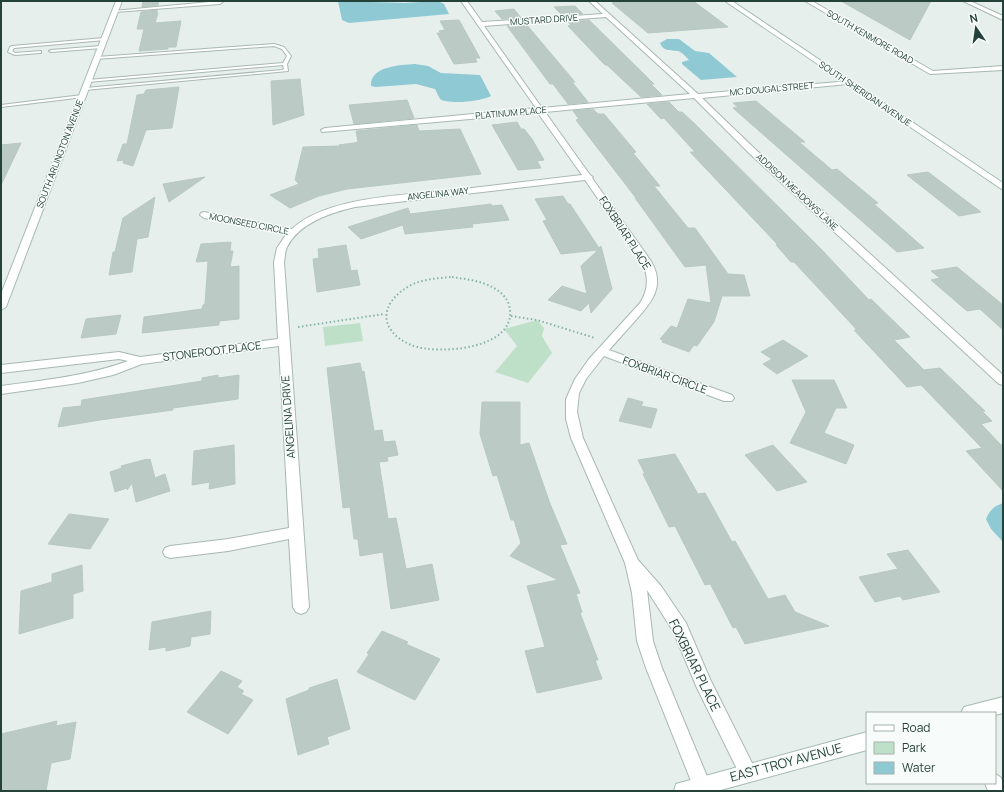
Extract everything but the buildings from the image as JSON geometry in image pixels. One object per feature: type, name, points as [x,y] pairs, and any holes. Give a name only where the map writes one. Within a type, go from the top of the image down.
[{"type":"street","name":"SOUTH ARLINGTON AVENUE","points":[[1,306],[119,1]]},
{"type":"street","name":"FOXBRIAR PLACE","points":[[464,1],[646,261],[653,279],[650,294],[645,304],[584,373],[576,387],[572,400],[572,420],[577,438],[632,563],[640,593],[645,641],[654,668],[702,786]]},
{"type":"street","name":"ADDISON MEADOWS LANE","points":[[592,1],[696,96],[752,151],[1003,381]]},
{"type":"street","name":"SOUTH SHERIDAN AVENUE","points":[[728,1],[1003,187]]},
{"type":"street","name":"SOUTH KENMORE ROAD","points":[[808,1],[932,74],[1003,68]]},
{"type":"street","points":[[966,1],[1003,18]]},
{"type":"street","name":"MUSTARD DRIVE","points":[[481,24],[608,16]]},
{"type":"street","name":"MC DOUGAL STREET","points":[[696,96],[848,82]]},
{"type":"street","name":"PLATINUM PLACE","points":[[325,130],[696,96]]},
{"type":"street","name":"ANGELINA WAY","points":[[294,232],[319,216],[341,207],[361,203],[588,177]]},
{"type":"street","name":"MOONSEED CIRCLE","points":[[204,215],[294,232]]},
{"type":"street","name":"ANGELINA DRIVE","points":[[294,232],[283,246],[279,259],[300,607]]},
{"type":"street","name":"STONEROOT PLACE","points":[[1,390],[78,379],[109,372],[140,361],[284,342]]},
{"type":"street","name":"FOXBRIAR CIRCLE","points":[[607,347],[728,398]]},
{"type":"street","name":"STONEROOT PLACE","points":[[1,370],[119,355],[140,361]]},
{"type":"street","points":[[170,552],[228,545],[296,532]]},
{"type":"street","name":"FOXBRIAR PLACE","points":[[632,563],[656,590],[680,628],[703,683],[748,773]]},
{"type":"street","points":[[974,712],[1003,705]]},
{"type":"street","name":"EAST TROY AVENUE","points":[[683,791],[866,740]]},
{"type":"lane","points":[[115,11],[222,1]]},
{"type":"lane","points":[[51,51],[102,43]]},
{"type":"lane","points":[[40,52],[15,54],[10,52],[12,47],[27,45],[102,43]]},
{"type":"lane","points":[[85,89],[283,71],[286,70],[285,64],[289,56],[283,48],[274,45],[97,58]]},
{"type":"lane","points":[[1,106],[85,89],[285,64]]},
{"type":"path","points":[[452,277],[471,279],[489,285],[502,293],[510,304],[511,316],[505,328],[493,338],[475,346],[454,350],[432,350],[412,345],[396,337],[387,326],[384,314],[389,302],[399,292],[414,284],[452,277]]},
{"type":"path","points":[[283,329],[384,314]]},
{"type":"path","points":[[511,316],[537,320],[607,347]]},
{"type":"green space","points":[[537,320],[544,328],[542,336],[552,353],[528,383],[495,372],[517,346],[504,329]]},
{"type":"green space","points":[[360,323],[363,341],[325,346],[323,327]]},
{"type":"water","points":[[338,1],[404,3],[438,1],[444,4],[449,14],[349,23],[342,20]]},
{"type":"water","points":[[667,39],[679,39],[695,51],[709,53],[737,77],[701,80],[682,64],[682,62],[689,60],[682,53],[663,48],[660,43]]},
{"type":"water","points":[[415,64],[428,66],[441,73],[480,75],[491,96],[474,101],[451,102],[440,99],[435,89],[416,84],[376,87],[371,86],[372,79],[375,74],[387,68]]},
{"type":"water","points":[[1003,503],[1003,542],[991,529],[986,519],[993,509]]}]
